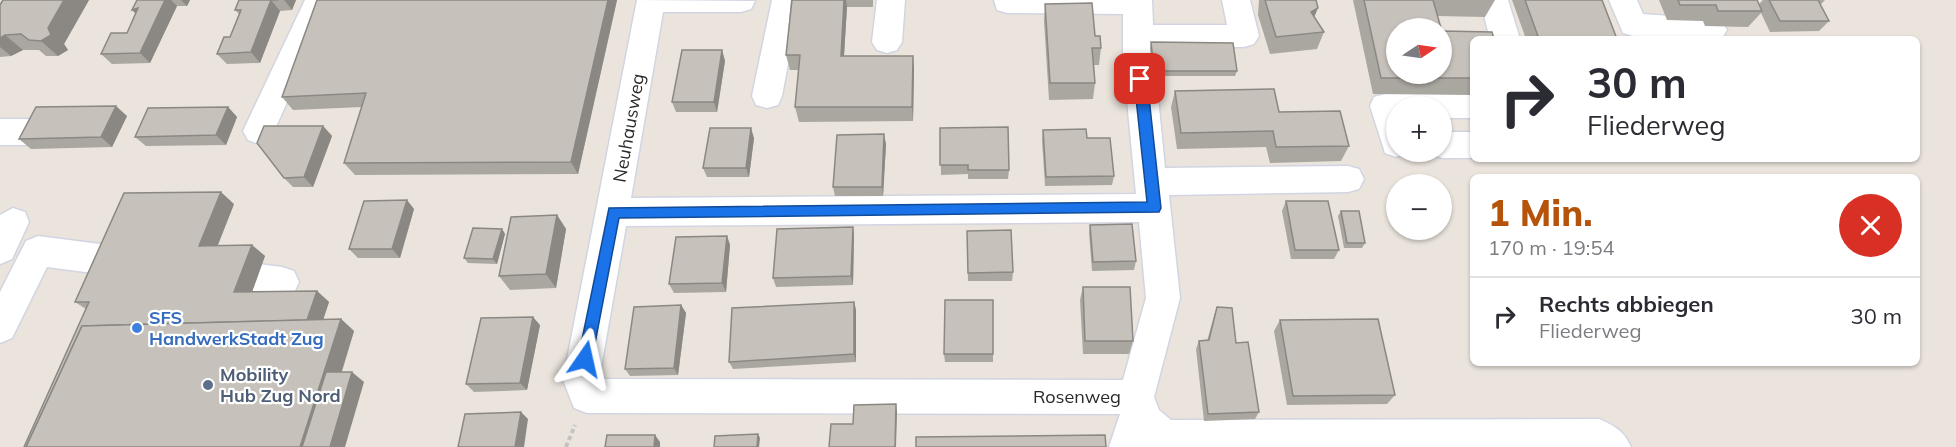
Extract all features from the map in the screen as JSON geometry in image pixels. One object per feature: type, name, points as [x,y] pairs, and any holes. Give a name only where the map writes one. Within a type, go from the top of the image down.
[{"type":"street","points":[[259,132],[318,0]]},
{"type":"street","points":[[651,0],[741,1]]},
{"type":"street","name":"Neuhausweg","points":[[587,396],[581,380],[614,212],[651,0]]},
{"type":"street","points":[[767,96],[786,0]]},
{"type":"street","points":[[887,42],[891,0]]},
{"type":"street","points":[[1139,36],[1244,36],[1236,0]]},
{"type":"street","points":[[1494,0],[1504,36]]},
{"type":"street","points":[[1623,0],[1633,25],[1712,30]]},
{"type":"street","points":[[1007,2],[1138,1],[1138,58],[1163,298],[1134,419]]},
{"type":"street","points":[[1452,106],[1470,106]]},
{"type":"street","points":[[1452,145],[1470,145]]},
{"type":"street","points":[[614,212],[1153,195],[1348,179]]},
{"type":"street","points":[[0,327],[38,251],[282,282]]},
{"type":"street","name":"Rosenweg","points":[[587,396],[1134,419],[1154,432],[1169,438],[1599,437],[1612,447]]},
{"type":"building","points":[[3,0],[64,0],[48,28],[51,35],[41,41],[29,40],[21,34],[5,35],[0,38],[0,5]]},
{"type":"building","points":[[137,0],[165,0],[140,53],[101,54],[111,33],[127,33],[138,8],[132,10]]},
{"type":"building","points":[[239,0],[271,0],[251,52],[217,54],[224,37],[230,37],[241,10],[235,10]]},
{"type":"building","points":[[317,0],[608,0],[571,162],[344,163],[366,93],[282,97]]},
{"type":"building","points":[[792,0],[844,0],[841,56],[913,56],[912,107],[795,107],[800,55],[786,55]]},
{"type":"building","points":[[1265,0],[1316,0],[1318,8],[1311,12],[1324,32],[1276,37]]},
{"type":"building","points":[[1364,0],[1433,0],[1438,18],[1386,18],[1386,78],[1381,78]]},
{"type":"building","points":[[1525,0],[1602,0],[1616,36],[1538,36]]},
{"type":"building","points":[[1678,0],[1757,0],[1762,11],[1718,11],[1716,5],[1680,5]]},
{"type":"building","points":[[1769,0],[1818,0],[1829,21],[1780,21]]},
{"type":"building","points":[[1092,3],[1095,36],[1100,36],[1101,48],[1092,48],[1095,83],[1050,83],[1045,4]]},
{"type":"building","points":[[1452,31],[1492,32],[1493,36],[1470,36],[1470,78],[1452,78]]},
{"type":"building","points":[[1151,42],[1233,43],[1237,71],[1154,71]]},
{"type":"building","points":[[682,50],[722,50],[714,102],[672,102]]},
{"type":"building","points":[[1274,89],[1279,112],[1340,111],[1349,146],[1276,147],[1273,131],[1181,133],[1175,91]]},
{"type":"building","points":[[116,106],[101,137],[19,139],[36,107]]},
{"type":"building","points":[[228,107],[216,135],[135,137],[148,108]]},
{"type":"building","points":[[264,126],[323,126],[304,177],[284,178],[257,143]]},
{"type":"building","points":[[1008,127],[1009,170],[968,170],[968,165],[940,165],[940,128]]},
{"type":"building","points":[[710,128],[751,128],[746,168],[703,168]]},
{"type":"building","points":[[1086,129],[1087,138],[1110,138],[1114,176],[1046,177],[1043,130]]},
{"type":"building","points":[[884,134],[882,187],[833,187],[837,135]]},
{"type":"building","points":[[221,192],[199,246],[252,245],[234,292],[317,291],[307,320],[82,326],[26,447],[24,447],[89,302],[75,302],[124,193]]},
{"type":"building","points":[[407,200],[392,249],[349,249],[364,201]]},
{"type":"building","points":[[1286,201],[1328,201],[1339,250],[1295,250]]},
{"type":"building","points":[[1341,211],[1359,211],[1365,243],[1347,243]]},
{"type":"building","points":[[557,215],[546,274],[499,276],[511,217]]},
{"type":"building","points":[[1132,224],[1136,261],[1093,262],[1090,225]]},
{"type":"building","points":[[853,227],[851,276],[773,278],[777,229]]},
{"type":"building","points":[[473,228],[502,229],[493,259],[464,258]]},
{"type":"building","points":[[1011,230],[1013,272],[968,273],[967,231]]},
{"type":"building","points":[[727,236],[722,283],[669,284],[676,237]]},
{"type":"building","points":[[1083,287],[1130,287],[1133,341],[1085,341]]},
{"type":"building","points":[[945,300],[993,300],[993,354],[944,354]]},
{"type":"building","points":[[854,302],[854,354],[729,362],[732,308]]},
{"type":"building","points":[[681,305],[674,368],[625,369],[634,307]]},
{"type":"building","points":[[1217,307],[1232,308],[1236,343],[1248,342],[1259,412],[1208,414],[1199,341],[1209,340]]},
{"type":"building","points":[[533,317],[520,383],[466,384],[481,318]]},
{"type":"building","name":"Mobility Hub Zug Nord","points":[[341,319],[300,447],[26,447],[82,326]]},
{"type":"building","points":[[1378,319],[1395,395],[1293,396],[1280,320]]},
{"type":"building","points":[[326,372],[352,372],[330,447],[302,447]]},
{"type":"building","points":[[896,404],[895,447],[829,447],[831,424],[853,424],[854,405]]},
{"type":"building","points":[[521,412],[515,447],[458,447],[465,414]]},
{"type":"building","points":[[758,434],[757,447],[714,447],[715,436]]},
{"type":"building","points":[[607,435],[655,435],[654,447],[605,447]]},
{"type":"building","points":[[1105,435],[1106,447],[916,447],[916,437]]},
{"type":"place","name":"SFS HandwerkStadt Zug","points":[[137,328]]},
{"type":"place","name":"Mobility Hub Zug Nord","points":[[208,385]]},
{"type":"route","points":[[585,359],[614,212],[1154,208],[1140,79]]}]
